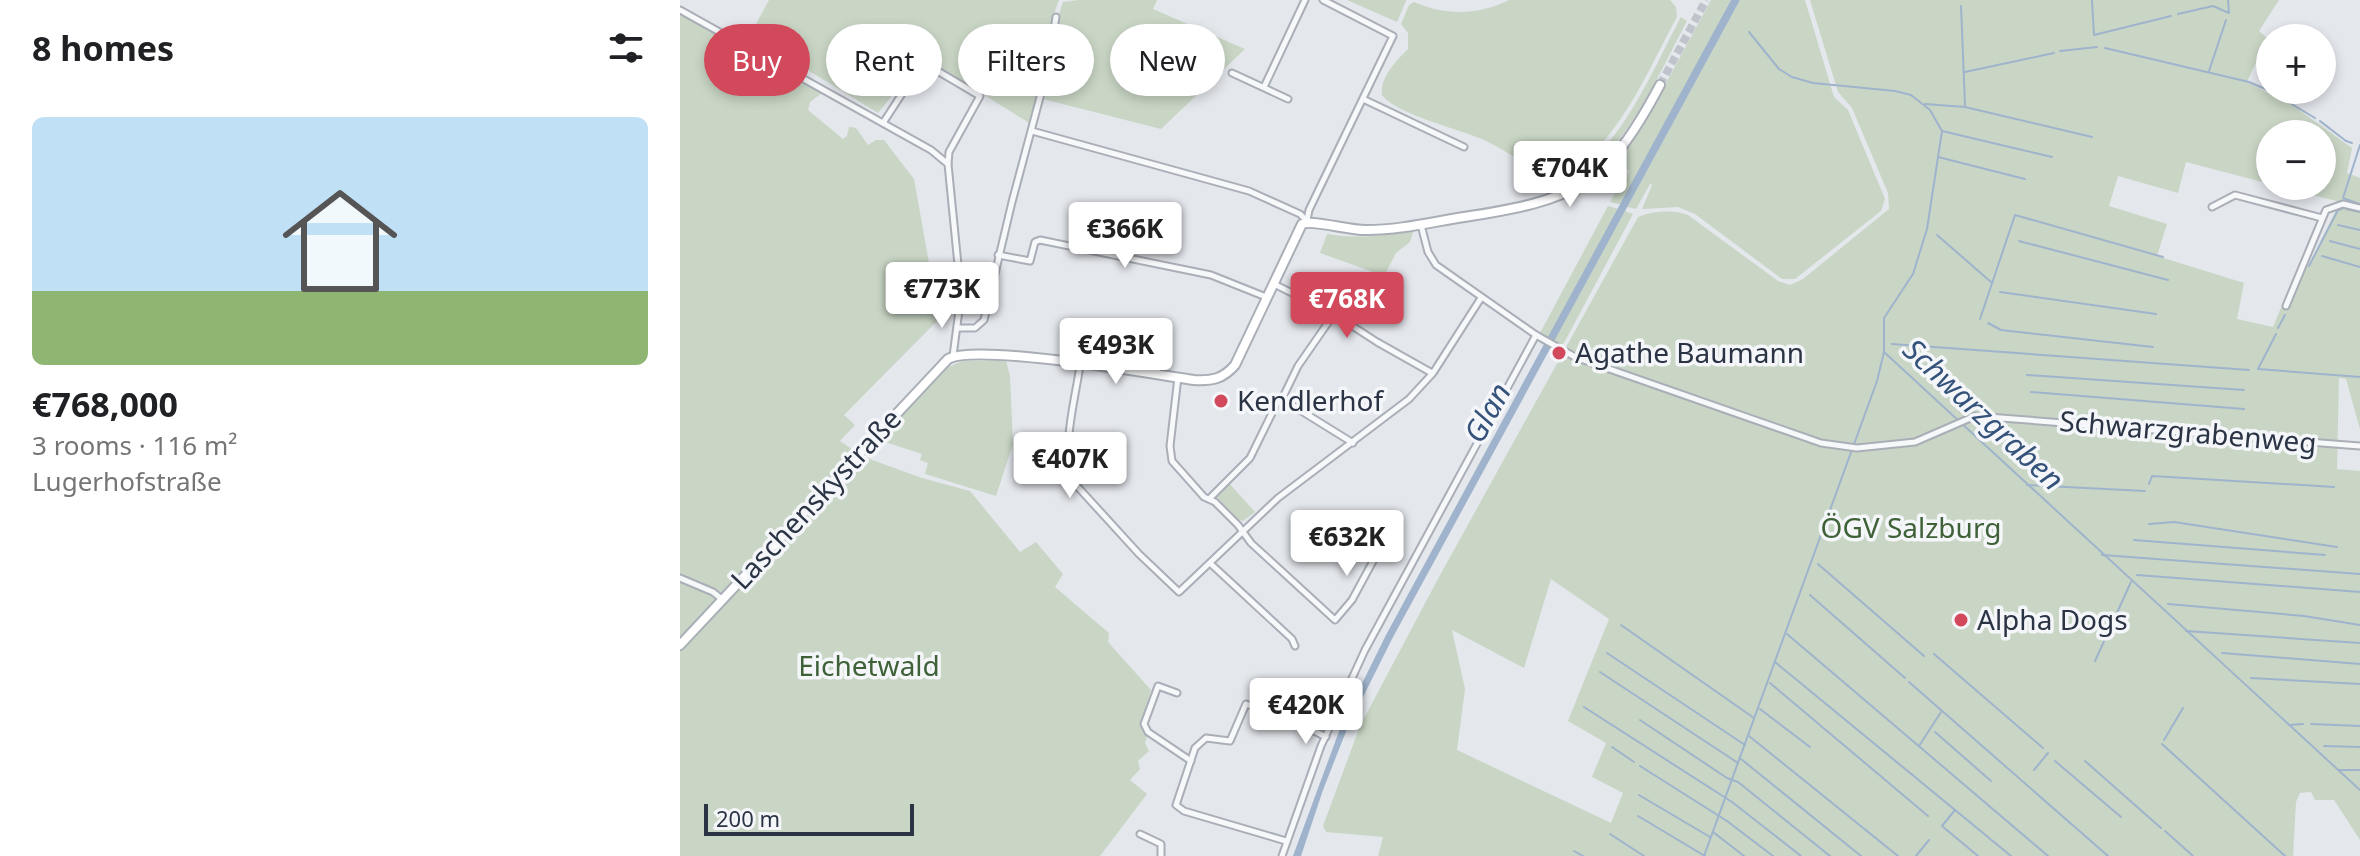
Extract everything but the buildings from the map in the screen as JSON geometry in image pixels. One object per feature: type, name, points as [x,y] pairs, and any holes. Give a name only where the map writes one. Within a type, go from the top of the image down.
[{"type":"street","points":[[1264,87],[1305,0]]},
{"type":"street","points":[[883,123],[924,63],[980,96],[949,152],[961,295],[953,356],[1009,355],[1212,381],[1235,365],[1300,227],[1307,221],[1309,210],[1393,36],[1323,0]]},
{"type":"street","points":[[680,10],[931,150],[948,164]]},
{"type":"street","points":[[957,328],[975,328],[983,322],[1053,47],[1056,17]]},
{"type":"street","points":[[1232,73],[1288,99]]},
{"type":"street","points":[[1032,131],[1249,191],[1300,214],[1307,221],[1356,230],[1421,224],[1528,207],[1574,190],[1601,170],[1624,146],[1660,85]]},
{"type":"street","points":[[1363,99],[1464,147]]},
{"type":"street","points":[[2212,207],[2235,195],[2322,218]]},
{"type":"street","points":[[2286,306],[2322,218],[2331,207],[2343,204],[2360,208]]},
{"type":"street","name":"Schwarzgrabenweg","points":[[1421,224],[1428,252],[1436,265],[1538,336],[1575,357],[1785,433],[1848,448],[1923,440],[1970,416],[2360,446]]},
{"type":"street","points":[[998,255],[1030,261],[1035,242],[1040,240],[1211,275],[1266,297]]},
{"type":"street","points":[[1273,283],[1334,314],[1433,373]]},
{"type":"street","points":[[1080,365],[1067,462],[1070,476],[1139,554],[1179,592],[1281,497],[1409,399],[1433,373],[1481,298]]},
{"type":"street","points":[[1209,499],[1250,458],[1298,366],[1334,314]]},
{"type":"street","points":[[1107,327],[1163,338],[1157,374]]},
{"type":"street","points":[[1282,856],[1326,737],[1365,650],[1538,336]]},
{"type":"street","name":"Laschenskystraße","points":[[680,645],[924,381],[953,356]]},
{"type":"street","points":[[1178,377],[1171,427],[1171,458],[1204,497],[1238,525],[1335,620],[1352,600],[1379,550]]},
{"type":"street","points":[[1282,399],[1353,443]]},
{"type":"street","points":[[1211,564],[1292,639],[1295,646]]},
{"type":"street","points":[[680,578],[713,592],[723,600]]},
{"type":"street","points":[[1177,693],[1158,686],[1144,724],[1148,732],[1191,761]]},
{"type":"street","points":[[1286,841],[1184,811],[1176,805],[1191,761],[1200,741],[1206,738],[1230,741],[1246,704],[1292,720],[1326,737]]},
{"type":"street","points":[[1140,834],[1159,842],[1161,856]]},
{"type":"green space","points":[[769,0],[1059,0],[1053,24],[958,24],[958,79],[942,69],[942,24],[826,24],[826,81],[810,72],[810,24],[756,24]]},
{"type":"green space","points":[[1157,0],[1153,9],[1188,24],[1110,24],[1110,96],[1196,96],[1161,129],[1043,99],[1044,96],[1094,96],[1094,24],[1056,24],[1063,2]]},
{"type":"green space","points":[[1347,0],[1406,0],[1406,1],[1397,22]]},
{"type":"green space","points":[[1509,0],[1670,0],[1676,7],[1677,17],[1624,114],[1581,164],[1561,162],[1564,170],[1558,172],[1539,169],[1484,140],[1401,109],[1382,95],[1386,76],[1408,49],[1408,33],[1401,24],[1409,5],[1414,2],[1438,10],[1462,12],[1486,9]]},
{"type":"green space","points":[[1711,0],[1731,0],[1622,205],[1610,202],[1629,171],[1617,161],[1650,113]]},
{"type":"green space","points":[[1740,0],[1805,0],[1834,97],[1848,110],[1885,199],[1881,211],[1795,279],[1782,279],[1695,214],[1678,207],[1642,209],[1650,184],[1636,209],[1627,207]]},
{"type":"green space","name":"ÖGV Salzburg","points":[[1810,0],[2279,0],[2264,24],[2256,24],[2256,62],[2247,82],[2256,87],[2256,104],[2289,104],[2313,120],[2256,120],[2256,180],[2186,162],[2178,193],[2118,176],[2109,206],[2167,224],[2157,256],[2244,283],[2237,319],[2273,327],[2299,264],[2308,266],[2340,202],[2332,200],[2336,200],[2336,136],[2352,148],[2347,173],[2360,178],[2360,429],[2346,379],[2339,378],[2337,469],[2360,471],[2360,840],[2334,800],[2315,800],[2311,792],[2300,793],[2296,802],[2293,856],[1378,856],[1383,837],[1326,832],[1323,826],[1360,726],[1638,217],[1662,212],[1688,215],[1778,281],[1790,285],[1803,279],[1889,209],[1888,193],[1852,108],[1838,92]],"holes":[[[1551,579],[1609,619],[1568,721],[1606,743],[1592,777],[1623,793],[1611,823],[1457,750],[1465,689],[1452,630],[1524,668]]]},
{"type":"green space","name":"Eichetwald","points":[[680,13],[704,27],[704,96],[810,96],[810,86],[822,93],[810,102],[808,110],[843,139],[849,127],[856,128],[868,145],[884,140],[914,179],[939,319],[844,415],[855,425],[840,441],[864,457],[970,491],[1020,552],[1036,542],[1063,574],[1055,587],[1109,633],[1108,642],[1151,690],[1140,726],[1148,734],[1145,743],[1149,751],[1138,761],[1140,769],[1130,780],[1147,794],[1100,856],[680,856]]},
{"type":"green space","points":[[1681,17],[1687,21],[1647,97],[1617,142],[1577,179],[1551,194],[1548,184],[1571,175],[1592,160],[1628,116]]},
{"type":"green space","points":[[1225,40],[1245,49],[1225,68]]},
{"type":"green space","points":[[850,96],[892,96],[878,113]]},
{"type":"green space","points":[[986,96],[1038,96],[1031,124]]},
{"type":"green space","points":[[1608,206],[1619,209],[1548,338],[1540,333]]},
{"type":"green space","points":[[1625,211],[1633,214],[1565,341],[1562,345],[1554,341]]},
{"type":"green space","points":[[1414,230],[1410,242],[1396,253],[1384,276],[1320,253],[1327,234],[1371,236]]},
{"type":"green space","points":[[1006,360],[1010,376],[1013,444],[996,496],[925,474],[928,463],[920,460],[922,454],[879,440],[948,367],[963,361]]},
{"type":"green space","points":[[1228,482],[1255,512],[1243,521],[1237,519],[1216,496]]},
{"type":"water","points":[[1731,0],[1740,0],[1392,639],[1347,729],[1301,856],[1293,856],[1341,726],[1386,635]]},
{"type":"waterway","points":[[2092,0],[2094,35],[2171,16]]},
{"type":"waterway","points":[[2178,14],[2213,6],[2229,13],[2228,0]]},
{"type":"waterway","points":[[1961,6],[1965,105]]},
{"type":"waterway","points":[[2209,71],[2226,20]]},
{"type":"waterway","name":"Schwarzgraben","points":[[1749,32],[1779,69],[1792,77],[1813,83],[1911,95],[1930,110],[1942,131],[1927,229],[1913,274],[1884,318],[1884,352],[2360,790]]},
{"type":"waterway","points":[[2060,51],[2097,47]]},
{"type":"waterway","points":[[2105,48],[2249,82],[2315,118]]},
{"type":"waterway","points":[[1965,72],[2054,53]]},
{"type":"waterway","points":[[1925,104],[1965,107],[2092,137]]},
{"type":"waterway","points":[[1942,131],[2052,157]]},
{"type":"waterway","points":[[2336,133],[2352,143]]},
{"type":"waterway","points":[[2360,145],[2343,198],[2360,204]]},
{"type":"waterway","points":[[1938,157],[2025,179]]},
{"type":"waterway","points":[[2309,266],[2338,210],[2342,209]]},
{"type":"waterway","points":[[2346,209],[2360,212]]},
{"type":"waterway","points":[[1980,319],[2015,215],[2163,257]]},
{"type":"waterway","points":[[2338,225],[2360,230]]},
{"type":"waterway","points":[[1937,235],[1991,282]]},
{"type":"waterway","points":[[2019,241],[2168,280]]},
{"type":"waterway","points":[[2330,241],[2360,249]]},
{"type":"waterway","points":[[2322,256],[2360,267]]},
{"type":"waterway","points":[[2000,292],[2156,314]]},
{"type":"waterway","points":[[2278,328],[2285,315]]},
{"type":"waterway","points":[[1988,323],[2001,330],[2153,347]]},
{"type":"waterway","points":[[2276,334],[2258,369],[2360,377]]},
{"type":"waterway","points":[[1892,344],[2249,370]]},
{"type":"waterway","points":[[1704,856],[1877,381],[1884,352]]},
{"type":"waterway","points":[[2027,375],[2244,390]]},
{"type":"waterway","points":[[2031,392],[2244,409]]},
{"type":"waterway","points":[[2149,484],[2152,476],[2334,487]]},
{"type":"waterway","points":[[2027,485],[2145,491]]},
{"type":"waterway","points":[[2149,524],[2174,522],[2337,547]]},
{"type":"waterway","points":[[2134,540],[2325,555]]},
{"type":"waterway","points":[[2102,555],[2360,574]]},
{"type":"waterway","points":[[1818,564],[1924,656]]},
{"type":"waterway","points":[[2137,575],[2360,592]]},
{"type":"waterway","points":[[2095,661],[2131,582]]},
{"type":"waterway","points":[[1810,595],[1905,678]]},
{"type":"waterway","points":[[2168,604],[2304,616],[2360,625]]},
{"type":"waterway","points":[[1621,625],[1754,718]]},
{"type":"waterway","points":[[2186,631],[2360,643]]},
{"type":"waterway","points":[[1787,634],[2048,856]]},
{"type":"waterway","points":[[1607,653],[1745,745]]},
{"type":"waterway","points":[[2222,653],[2360,664]]},
{"type":"waterway","points":[[1934,654],[2043,748]]},
{"type":"waterway","points":[[1775,662],[2011,856]]},
{"type":"waterway","points":[[1600,672],[1738,763]]},
{"type":"waterway","points":[[2251,678],[2360,684]]},
{"type":"waterway","points":[[1909,682],[2108,856]]},
{"type":"waterway","points":[[1770,683],[1928,816]]},
{"type":"waterway","points":[[1584,707],[1732,802],[1801,856]]},
{"type":"waterway","points":[[2164,740],[2183,708]]},
{"type":"waterway","points":[[1760,709],[1810,747]]},
{"type":"waterway","points":[[1919,746],[1941,712]]},
{"type":"waterway","points":[[1640,720],[1727,778],[1738,782],[1830,856]]},
{"type":"waterway","points":[[2289,725],[2303,724]]},
{"type":"waterway","points":[[2311,724],[2360,726]]},
{"type":"waterway","points":[[1935,732],[1991,781]]},
{"type":"waterway","points":[[1749,736],[1898,856]]},
{"type":"waterway","points":[[2162,744],[2285,856]]},
{"type":"waterway","points":[[2324,746],[2360,747]]},
{"type":"waterway","points":[[1612,747],[1634,762]]},
{"type":"waterway","points":[[2034,770],[2048,753]]},
{"type":"waterway","points":[[1741,759],[1861,856]]},
{"type":"waterway","points":[[2055,761],[2121,817]]},
{"type":"waterway","points":[[2085,761],[2161,828]]},
{"type":"waterway","points":[[1640,766],[1727,821],[1773,856]]},
{"type":"waterway","points":[[2338,770],[2360,770]]},
{"type":"waterway","points":[[1639,795],[1710,837]]},
{"type":"waterway","points":[[1955,810],[1942,826],[1978,856]]},
{"type":"waterway","points":[[1638,816],[1705,856]]},
{"type":"waterway","points":[[2165,831],[2193,856]]},
{"type":"waterway","points":[[1713,832],[1744,856]]},
{"type":"waterway","points":[[1610,834],[1644,856]]},
{"type":"waterway","points":[[1916,856],[1929,840]]},
{"type":"waterway","points":[[1574,851],[1583,856]]},
{"type":"tunnel","points":[[1660,85],[1706,0]]},
{"type":"place","name":"Agathe Baumann","points":[[1559,353]]},
{"type":"place","name":"Kendlerhof","points":[[1221,401]]},
{"type":"place","name":"Alpha Dogs","points":[[1961,620]]},
{"type":"water label","name":"Glan","points":[[1488,413]]}]
